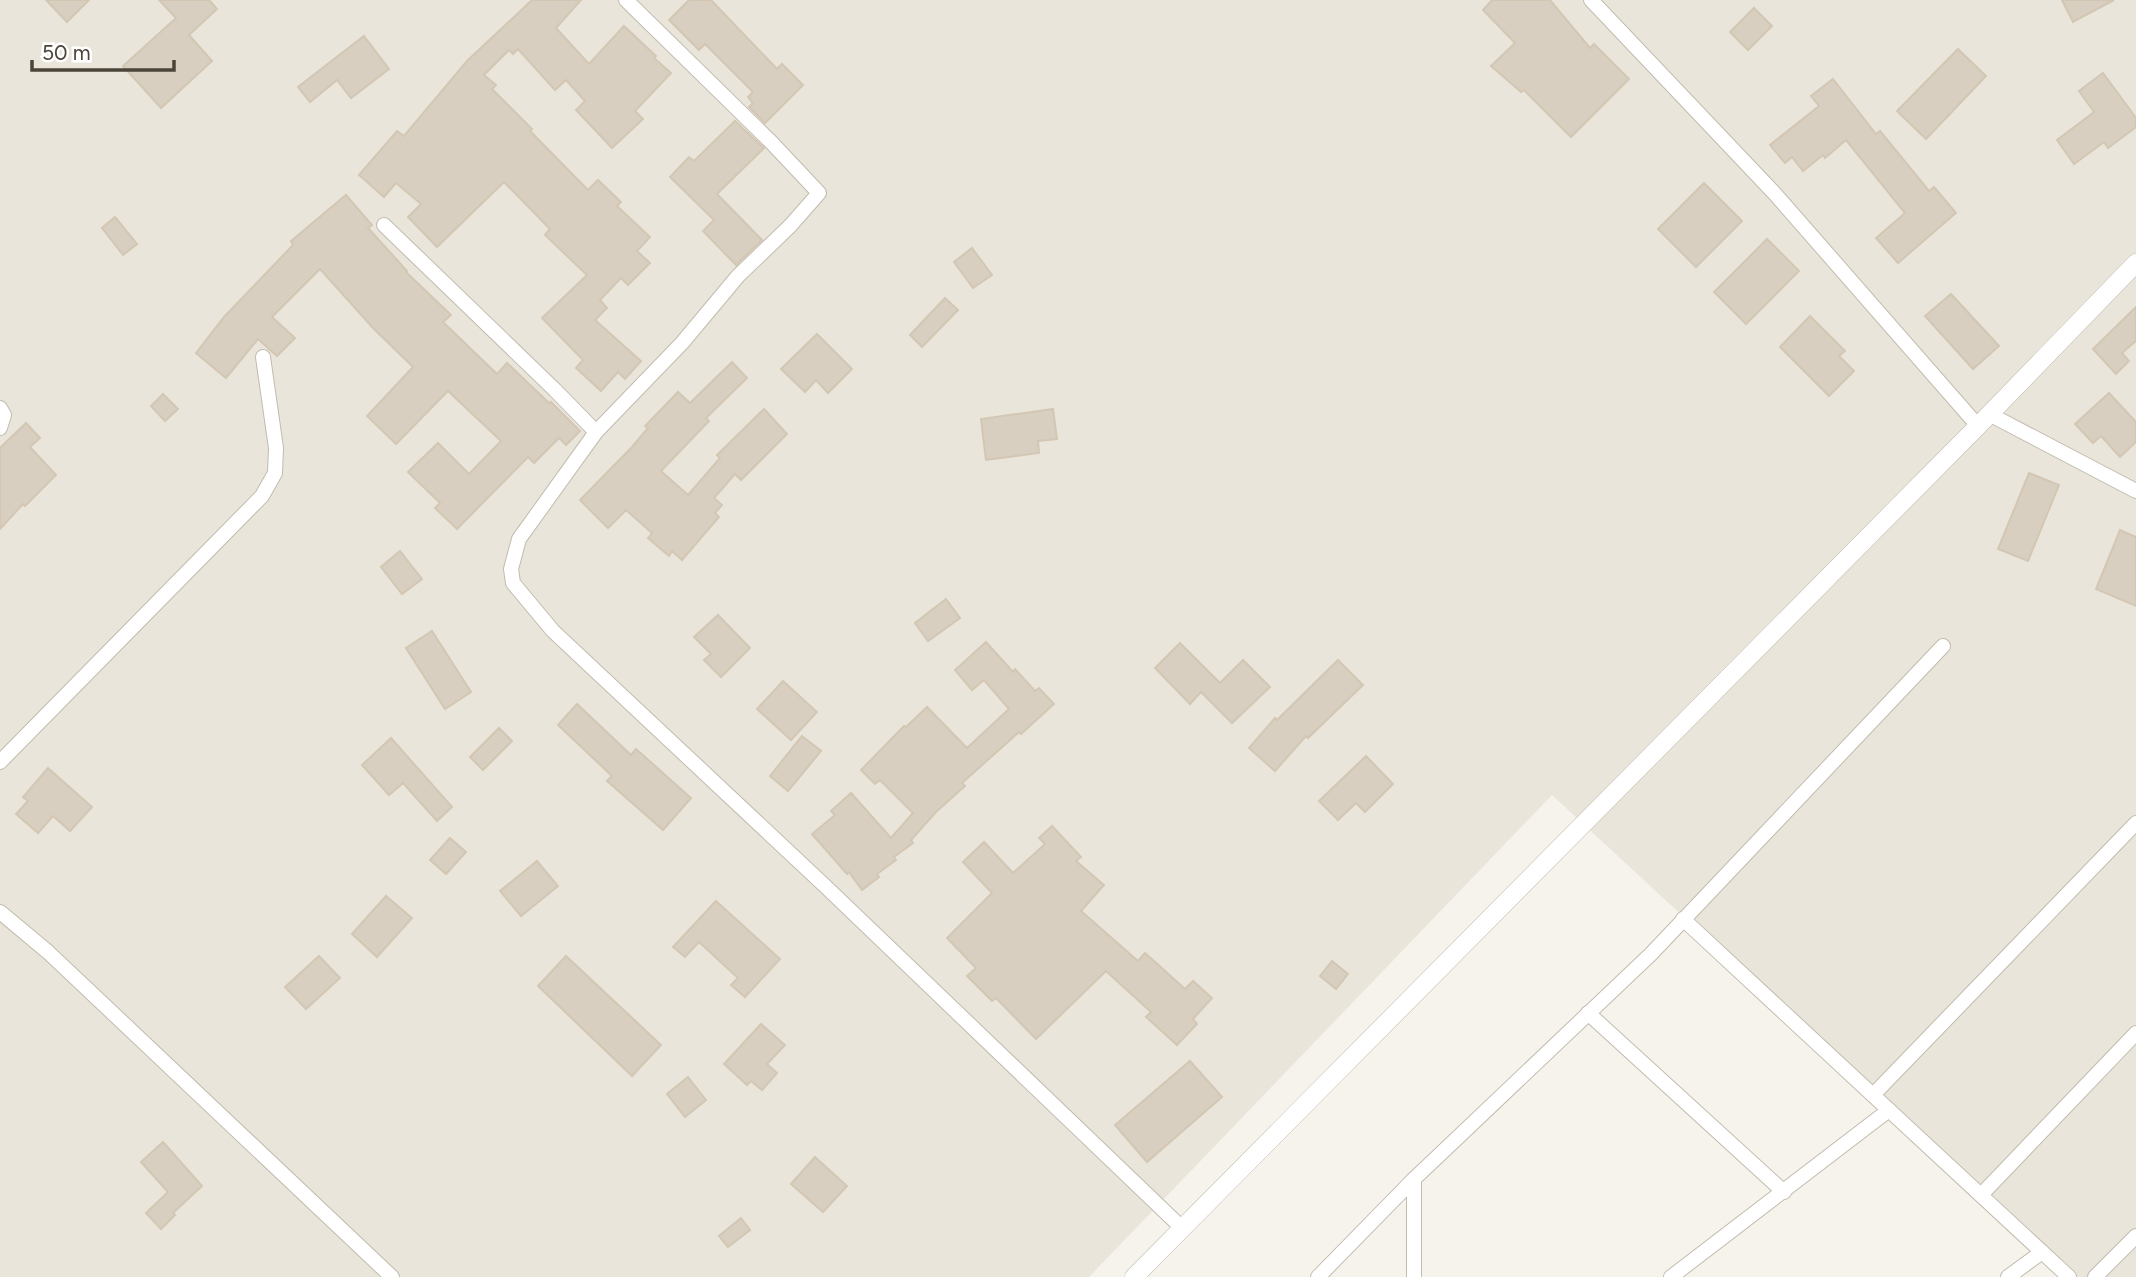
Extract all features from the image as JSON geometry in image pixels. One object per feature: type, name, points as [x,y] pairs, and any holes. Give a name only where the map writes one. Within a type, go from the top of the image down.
[{"type":"street","points":[[626,0],[771,142],[819,193],[790,226],[738,276],[682,343],[596,432],[519,539],[510,569],[513,583],[553,631],[1181,1227]]},
{"type":"street","points":[[1591,0],[1984,420],[2136,491]]},
{"type":"street","points":[[384,225],[596,432]]},
{"type":"street","points":[[1134,1277],[1984,420],[2136,263]]},
{"type":"street","points":[[0,762],[262,496],[275,473],[276,448],[263,357]]},
{"type":"street","points":[[0,408],[4,415],[0,428]]},
{"type":"street","points":[[1318,1277],[1414,1179],[1650,954],[1943,646]]},
{"type":"street","points":[[1873,1096],[2136,822]]},
{"type":"street","points":[[0,912],[48,952],[392,1277]]},
{"type":"street","points":[[1683,919],[2069,1277]]},
{"type":"street","points":[[1588,1013],[1784,1192]]},
{"type":"street","points":[[1981,1195],[2136,1033]]},
{"type":"street","points":[[1671,1277],[1889,1110]]},
{"type":"street","points":[[1414,1179],[1414,1277]]},
{"type":"street","points":[[2095,1277],[2136,1236]]},
{"type":"street","points":[[2008,1277],[2042,1252]]},
{"type":"shaded area","points":[[0,0],[2136,0],[2136,1277],[2072,1277],[1552,795],[1089,1277],[0,1277]]},
{"type":"building","points":[[46,0],[89,0],[67,22]]},
{"type":"building","points":[[159,0],[209,0],[217,9],[189,35],[212,61],[161,108],[123,66],[176,18]]},
{"type":"building","points":[[532,0],[581,0],[556,28],[589,64],[624,26],[671,73],[635,111],[643,119],[612,148],[576,110],[585,101],[566,80],[555,90],[518,49],[513,54],[509,50],[484,75],[496,85],[492,89],[588,190],[598,180],[621,202],[617,206],[650,237],[637,251],[650,263],[628,285],[621,278],[600,300],[607,308],[595,320],[641,361],[625,379],[618,372],[601,391],[576,368],[583,360],[542,318],[587,275],[545,235],[550,229],[504,182],[437,247],[408,217],[421,204],[396,183],[384,197],[359,175],[397,131],[404,136],[467,61]]},
{"type":"building","points":[[689,0],[711,0],[777,69],[782,64],[803,85],[765,123],[749,107],[753,103],[748,97],[753,92],[705,44],[699,50],[669,20]]},
{"type":"building","points":[[1492,0],[1550,0],[1590,48],[1594,44],[1629,79],[1571,137],[1524,90],[1521,92],[1491,66],[1515,43],[1483,10]]},
{"type":"building","points":[[2062,0],[2114,0],[2073,22]]},
{"type":"building","points":[[1754,8],[1772,26],[1748,50],[1730,32]]},
{"type":"building","points":[[364,36],[389,69],[351,98],[337,80],[310,102],[298,87]]},
{"type":"building","points":[[1958,49],[1986,76],[1926,139],[1897,111]]},
{"type":"building","points":[[2103,73],[2136,118],[2136,127],[2108,148],[2104,142],[2074,164],[2057,140],[2094,112],[2079,91]]},
{"type":"building","points":[[1833,79],[1876,134],[1880,131],[1929,191],[1934,187],[1956,213],[1898,263],[1876,238],[1905,213],[1846,140],[1825,158],[1823,155],[1803,171],[1792,157],[1785,163],[1770,145],[1819,106],[1811,96]]},
{"type":"building","points":[[735,121],[764,148],[717,194],[762,240],[736,265],[703,231],[714,220],[670,177],[689,157],[694,161]]},
{"type":"building","points":[[1704,183],[1742,221],[1696,267],[1658,229]]},
{"type":"building","points":[[346,195],[372,225],[368,228],[406,272],[451,315],[443,322],[497,374],[507,363],[580,431],[566,445],[559,438],[534,463],[528,457],[457,529],[435,508],[440,503],[408,472],[438,443],[469,474],[501,441],[448,391],[396,444],[367,416],[413,367],[373,328],[320,269],[272,317],[295,338],[277,356],[258,339],[226,378],[196,353],[224,317],[293,245],[291,241]]},
{"type":"building","points":[[115,217],[137,244],[123,255],[102,228]]},
{"type":"building","points":[[1767,239],[1799,271],[1746,324],[1714,292]]},
{"type":"building","points":[[972,248],[992,275],[973,288],[954,262]]},
{"type":"building","points":[[1951,294],[1999,346],[1973,369],[1925,316]]},
{"type":"building","points":[[945,298],[958,310],[922,347],[910,335]]},
{"type":"building","points":[[2136,307],[2136,341],[2122,353],[2129,361],[2116,374],[2093,349]]},
{"type":"building","points":[[1810,316],[1845,351],[1839,356],[1854,371],[1829,396],[1780,347]]},
{"type":"building","points":[[817,334],[852,369],[828,393],[816,380],[805,392],[781,369]]},
{"type":"building","points":[[732,362],[747,378],[706,418],[709,421],[661,471],[688,495],[720,458],[717,455],[764,409],[787,434],[741,480],[735,474],[714,498],[722,505],[715,513],[719,517],[682,560],[672,551],[669,556],[648,538],[652,533],[626,510],[608,528],[580,500],[632,447],[648,428],[645,426],[678,392],[690,403]]},
{"type":"building","points":[[2109,393],[2136,422],[2136,442],[2120,457],[2101,436],[2093,443],[2075,424]]},
{"type":"building","points":[[163,394],[178,409],[165,421],[151,406]]},
{"type":"building","points":[[1053,409],[1057,439],[1038,441],[1039,453],[986,460],[981,419]]},
{"type":"building","points":[[26,423],[40,438],[30,447],[56,475],[0,529],[0,448]]},
{"type":"building","points":[[2029,473],[2059,485],[2028,561],[1998,549]]},
{"type":"building","points":[[2120,530],[2136,537],[2136,606],[2096,589]]},
{"type":"building","points":[[400,551],[422,579],[402,594],[381,567]]},
{"type":"building","points":[[946,599],[960,618],[928,641],[915,623]]},
{"type":"building","points":[[718,615],[750,648],[721,677],[704,660],[711,654],[694,637]]},
{"type":"building","points":[[432,631],[471,692],[445,709],[406,648]]},
{"type":"building","points":[[986,642],[1013,672],[1015,669],[1035,691],[1039,688],[1054,704],[962,783],[965,786],[936,812],[911,840],[913,843],[894,857],[896,860],[862,890],[849,872],[847,874],[812,834],[835,815],[831,811],[851,793],[891,838],[913,813],[880,780],[875,784],[861,770],[904,726],[927,707],[967,748],[1009,709],[984,680],[972,690],[955,670]]},
{"type":"building","points":[[1180,643],[1220,683],[1243,660],[1270,687],[1232,723],[1201,692],[1190,704],[1155,668]]},
{"type":"building","points":[[1338,660],[1363,685],[1308,738],[1306,736],[1275,771],[1249,748],[1275,718],[1277,720]]},
{"type":"building","points":[[783,681],[817,712],[791,740],[757,709]]},
{"type":"building","points":[[577,704],[631,755],[636,749],[691,798],[663,830],[607,781],[612,776],[558,725]]},
{"type":"building","points":[[499,728],[512,741],[483,770],[470,757]]},
{"type":"building","points":[[802,736],[821,751],[788,791],[770,776]]},
{"type":"building","points":[[391,738],[452,807],[437,821],[403,783],[389,795],[362,765]]},
{"type":"building","points":[[1366,756],[1393,784],[1365,812],[1356,803],[1338,820],[1319,801]]},
{"type":"building","points":[[48,768],[92,807],[70,831],[53,816],[38,833],[16,814],[28,801],[23,797]]},
{"type":"building","points":[[1052,826],[1081,857],[1076,861],[1104,885],[1081,911],[1138,961],[1145,953],[1185,989],[1193,981],[1212,998],[1193,1019],[1197,1024],[1177,1045],[1146,1017],[1151,1012],[1106,971],[1036,1039],[996,998],[992,1001],[967,976],[976,968],[947,938],[992,893],[963,862],[984,842],[1013,873],[1045,844],[1039,838]]},
{"type":"building","points":[[450,838],[466,852],[446,874],[430,860]]},
{"type":"building","points":[[537,861],[558,886],[521,916],[500,891]]},
{"type":"building","points":[[386,896],[412,918],[377,957],[352,934]]},
{"type":"building","points":[[716,901],[780,959],[745,997],[731,985],[738,978],[699,942],[685,957],[673,947]]},
{"type":"building","points":[[319,956],[340,978],[306,1009],[285,987]]},
{"type":"building","points":[[566,956],[661,1045],[632,1076],[538,986]]},
{"type":"building","points":[[1332,961],[1348,974],[1336,989],[1320,976]]},
{"type":"building","points":[[761,1024],[785,1045],[767,1064],[777,1073],[762,1090],[751,1081],[747,1085],[724,1064]]},
{"type":"building","points":[[1190,1061],[1222,1097],[1147,1162],[1115,1125]]},
{"type":"building","points":[[688,1077],[706,1100],[685,1117],[667,1094]]},
{"type":"building","points":[[163,1142],[202,1186],[173,1213],[175,1215],[161,1229],[146,1213],[168,1192],[141,1162]]},
{"type":"building","points":[[815,1157],[847,1186],[823,1212],[791,1184]]},
{"type":"building","points":[[741,1218],[750,1230],[728,1247],[719,1236]]}]
